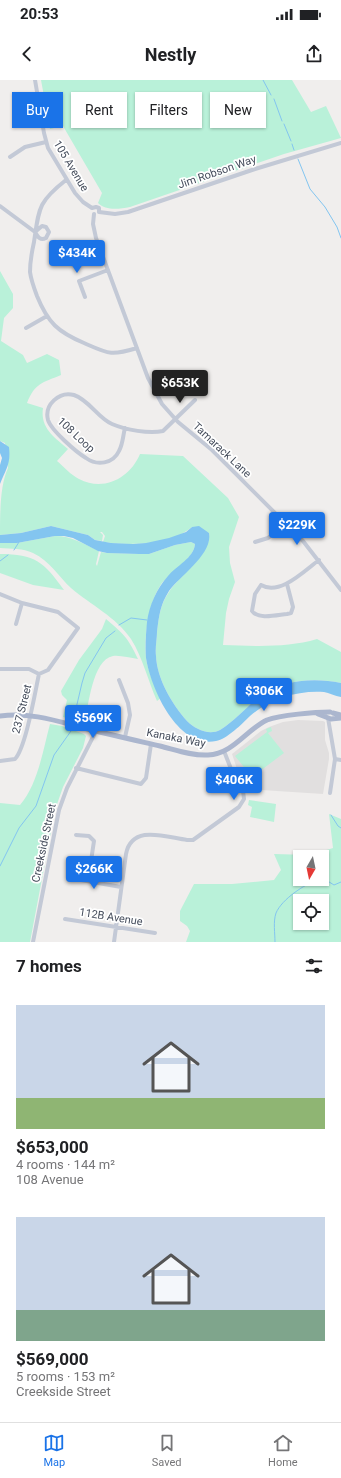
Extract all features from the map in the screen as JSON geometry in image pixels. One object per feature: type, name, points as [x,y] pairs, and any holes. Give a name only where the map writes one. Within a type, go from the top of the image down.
[{"type":"main road","name":"Kanaka Way","points":[[0,716],[17,714],[64,722],[96,731],[201,755],[209,755],[224,751],[266,720],[281,716],[320,712],[341,716]]},
{"type":"street","name":"105 Avenue","points":[[35,80],[46,142],[50,154],[78,198],[92,208]]},
{"type":"street","points":[[10,158],[25,147],[46,142]]},
{"type":"street","name":"Jim Robson Way","points":[[99,212],[115,214],[128,212],[255,168],[341,143]]},
{"type":"street","points":[[66,180],[50,192],[39,210],[30,271],[32,283],[46,316],[55,326],[68,336],[106,352],[119,353],[137,348]]},
{"type":"street","points":[[0,206],[35,232]]},
{"type":"street","points":[[92,208],[99,208],[99,212],[94,214],[92,208]]},
{"type":"street","name":"Tamarack Lane","points":[[94,214],[94,233],[153,389],[162,404],[176,419],[210,448],[303,541],[341,590]]},
{"type":"street","points":[[85,297],[79,282],[108,270]]},
{"type":"street","points":[[26,328],[46,316]]},
{"type":"street","name":"108 Loop","points":[[125,428],[121,447],[117,455],[107,462],[93,462],[85,458],[51,426],[48,419],[48,411],[52,402],[56,398],[72,395],[79,398],[110,423],[125,428],[157,432],[163,431],[195,400]]},
{"type":"street","points":[[255,542],[268,538],[285,523]]},
{"type":"street","points":[[287,584],[293,608],[291,613],[259,616],[254,614],[252,611],[255,594],[260,584],[266,588],[274,588],[287,584],[319,560]]},
{"type":"street","points":[[0,594],[22,603],[16,624]]},
{"type":"street","name":"237 Street","points":[[0,761],[15,759],[19,753],[30,716],[39,674],[48,670],[78,628],[58,612],[22,603]]},
{"type":"street","points":[[0,669],[29,669],[39,674]]},
{"type":"street","points":[[119,680],[128,703],[130,715],[125,737]]},
{"type":"street","points":[[330,793],[335,759],[330,728],[331,715]]},
{"type":"street","name":"Creekside Street","points":[[34,942],[59,810],[66,788],[96,731]]},
{"type":"street","points":[[76,768],[139,784],[144,783],[151,744]]},
{"type":"street","points":[[114,942],[121,887],[127,850],[130,842],[137,837],[146,834],[187,840],[197,838],[239,807],[244,801],[243,791],[233,774],[224,751]]},
{"type":"street","points":[[335,759],[341,760]]},
{"type":"street","points":[[76,835],[89,836],[93,839],[94,844],[88,881]]},
{"type":"street","points":[[70,878],[121,887]]},
{"type":"street","name":"112B Avenue","points":[[65,919],[155,933]]},
{"type":"shaded area","points":[[298,720],[325,722],[325,740],[329,753],[329,759],[323,794],[246,789],[232,754],[261,731],[283,722]]},
{"type":"green space","points":[[41,80],[292,80],[311,112],[326,106],[341,138],[284,154],[130,207],[117,209],[109,208],[101,206],[98,203],[102,193],[63,126],[63,92],[43,92]]},
{"type":"green space","points":[[0,271],[13,294],[13,308],[4,318],[1,341],[23,355],[27,363],[47,354],[59,360],[61,375],[36,387],[27,403],[43,408],[44,421],[49,432],[68,449],[57,461],[79,479],[88,483],[98,484],[107,483],[123,476],[130,470],[140,454],[183,456],[228,498],[239,517],[229,547],[230,563],[235,582],[226,613],[223,645],[282,645],[317,639],[341,652],[341,683],[308,680],[276,687],[257,698],[235,719],[220,730],[216,732],[202,731],[187,721],[166,691],[157,665],[156,647],[159,616],[164,601],[169,592],[200,556],[209,541],[209,533],[192,527],[173,538],[137,544],[103,542],[105,536],[102,532],[100,532],[103,535],[102,541],[95,540],[88,535],[51,526],[21,533],[0,535],[2,491],[8,468],[5,443],[0,441]]},
{"type":"green space","points":[[55,536],[72,539],[99,551],[96,564],[97,566],[101,552],[149,554],[175,545],[191,542],[195,544],[194,550],[186,561],[160,586],[152,602],[146,631],[146,658],[148,668],[161,698],[157,701],[135,646],[125,631],[118,624],[71,588],[49,564],[39,556],[25,550],[0,548],[0,543],[17,543]]},
{"type":"green space","points":[[0,554],[22,556],[38,562],[44,566],[64,590],[33,585],[0,573]]},
{"type":"green space","points":[[106,619],[125,637],[138,659],[113,656],[106,659],[100,666],[92,685],[84,723],[63,717],[67,700],[62,695],[61,691],[79,660],[102,629]]},
{"type":"green space","points":[[50,724],[62,726],[86,736],[83,748],[63,787],[55,810],[30,942],[0,942],[0,803],[20,805],[26,797],[36,777]]},
{"type":"green space","points":[[271,727],[272,731],[268,733],[284,753],[252,777],[235,756],[267,732],[266,729]]},
{"type":"green space","points":[[249,800],[276,804],[274,822],[250,817],[252,807],[248,805]]},
{"type":"green space","points":[[329,814],[341,819],[341,942],[186,942],[190,931],[187,926],[180,921],[180,911],[194,884],[232,884],[274,880],[281,870],[274,854],[293,855],[293,886],[329,886],[329,850],[326,850],[333,848]]},
{"type":"water","points":[[0,441],[9,447],[9,458],[8,466],[0,484],[0,465],[2,458],[0,453]]},
{"type":"water","points":[[51,526],[88,535],[95,540],[111,543],[133,544],[169,538],[186,532],[192,527],[199,526],[209,533],[209,541],[201,557],[174,585],[166,596],[160,611],[157,632],[156,656],[162,682],[176,707],[194,727],[202,731],[216,732],[235,719],[257,698],[276,687],[286,684],[308,680],[341,683],[341,697],[324,692],[294,694],[275,700],[266,705],[220,740],[202,741],[190,736],[178,726],[160,700],[149,671],[146,658],[146,645],[148,616],[154,598],[160,586],[171,572],[188,558],[194,549],[195,544],[191,542],[175,545],[149,554],[139,554],[107,553],[98,551],[73,538],[64,536],[55,536],[17,543],[0,543],[0,535],[21,533]]},
{"type":"waterway","points":[[263,80],[271,95]]},
{"type":"waterway","points":[[274,99],[282,121]]},
{"type":"waterway","points":[[284,124],[291,141]]},
{"type":"waterway","points":[[292,144],[294,150]]},
{"type":"waterway","points":[[298,159],[310,189],[325,207],[337,227],[341,238]]},
{"type":"waterway","points":[[14,550],[19,542]]},
{"type":"waterway","points":[[0,561],[8,555]]},
{"type":"waterway","points":[[119,625],[131,618],[147,620]]},
{"type":"waterway","points":[[74,717],[85,673],[106,638],[115,631]]},
{"type":"waterway","points":[[0,866],[19,828],[36,806],[54,755],[71,731]]},
{"type":"waterway","points":[[331,815],[341,828]]},
{"type":"waterway","points":[[329,882],[334,885],[341,882]]},
{"type":"waterway","points":[[275,942],[274,928],[276,913],[288,898],[304,886]]}]
